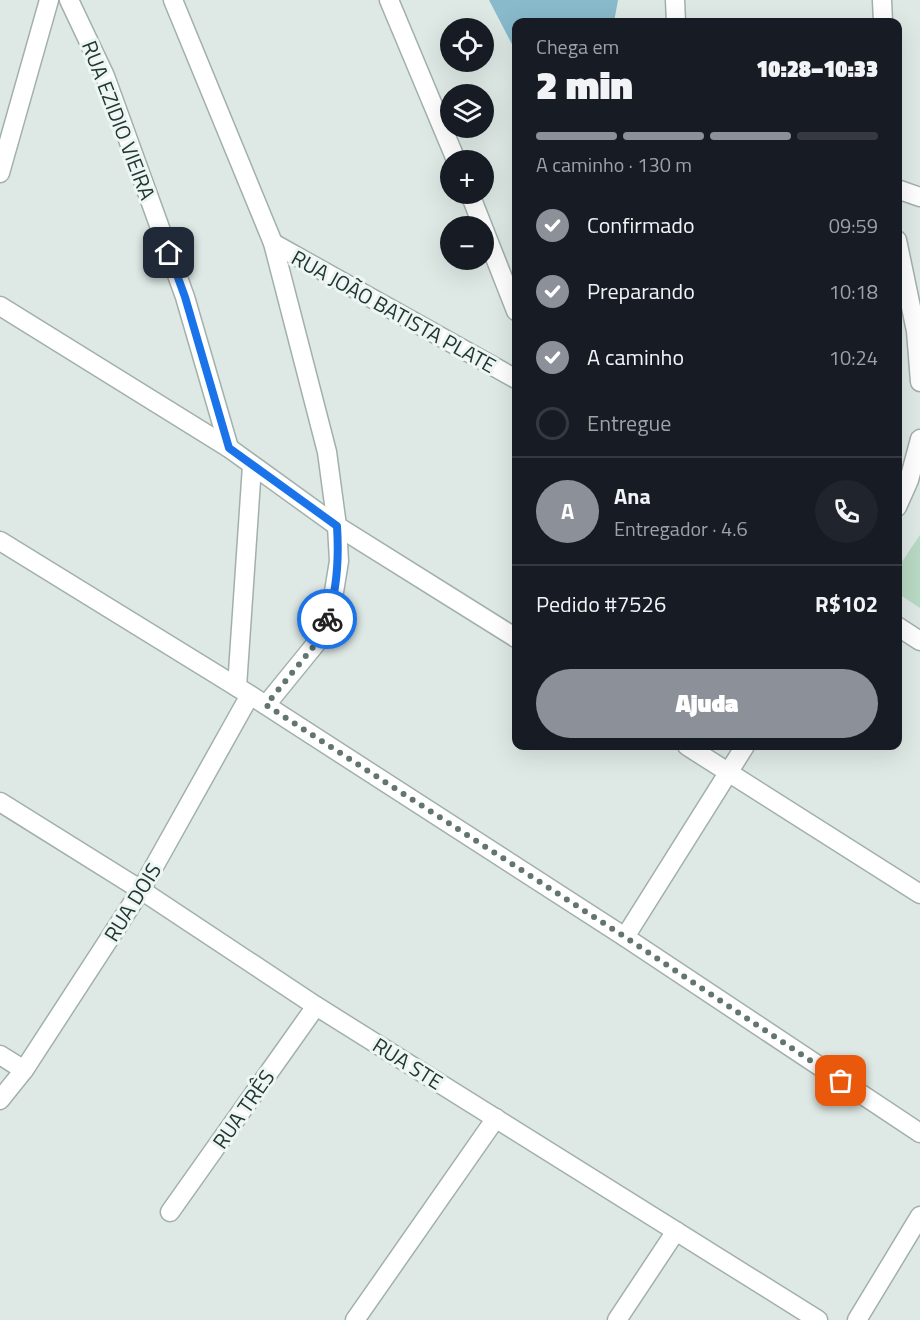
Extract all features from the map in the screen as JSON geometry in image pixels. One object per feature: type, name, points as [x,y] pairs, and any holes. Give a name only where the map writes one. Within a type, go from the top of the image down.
[{"type":"street","points":[[0,173],[49,0]]},
{"type":"street","name":"RUA EZIDIO VIEIRA","points":[[69,0],[105,76],[185,297],[229,448]]},
{"type":"street","points":[[173,0],[273,243],[327,452],[337,526],[339,561],[332,604],[318,641],[266,705]]},
{"type":"street","points":[[389,0],[452,150]]},
{"type":"street","points":[[675,0],[676,18]]},
{"type":"street","points":[[882,0],[883,18]]},
{"type":"street","points":[[902,191],[920,197]]},
{"type":"street","points":[[474,204],[512,301]]},
{"type":"street","name":"RUA JOÃO BATISTA PLATE","points":[[273,243],[512,377]]},
{"type":"street","points":[[902,264],[916,331],[920,382]]},
{"type":"street","points":[[0,306],[229,448],[337,526],[512,635]]},
{"type":"street","points":[[902,496],[909,480],[920,439]]},
{"type":"street","points":[[244,691],[252,466]]},
{"type":"street","points":[[0,541],[266,705],[625,937],[920,1133]]},
{"type":"street","points":[[902,629],[920,641]]},
{"type":"street","name":"RUA DOIS","points":[[0,1100],[24,1070],[141,890],[244,691]]},
{"type":"street","points":[[694,750],[920,894]]},
{"type":"street","points":[[625,937],[742,750]]},
{"type":"street","name":"RUA STE","points":[[0,802],[141,890],[316,1006],[818,1320]]},
{"type":"street","name":"RUA TRÊS","points":[[170,1212],[316,1006]]},
{"type":"street","points":[[0,1055],[24,1070]]},
{"type":"street","points":[[355,1320],[496,1118]]},
{"type":"street","points":[[857,1320],[920,1216]]},
{"type":"street","points":[[617,1320],[676,1231]]},
{"type":"green space","points":[[920,535],[920,608],[902,596],[902,562]]},
{"type":"water","points":[[489,0],[618,0],[615,18],[512,18],[512,44]]},
{"type":"way so far","points":[[327,619],[318,641],[266,705],[625,937],[841,1081]]},
{"type":"route","points":[[169,253],[185,297],[229,448],[337,526],[339,561],[332,604],[327,619]]}]
